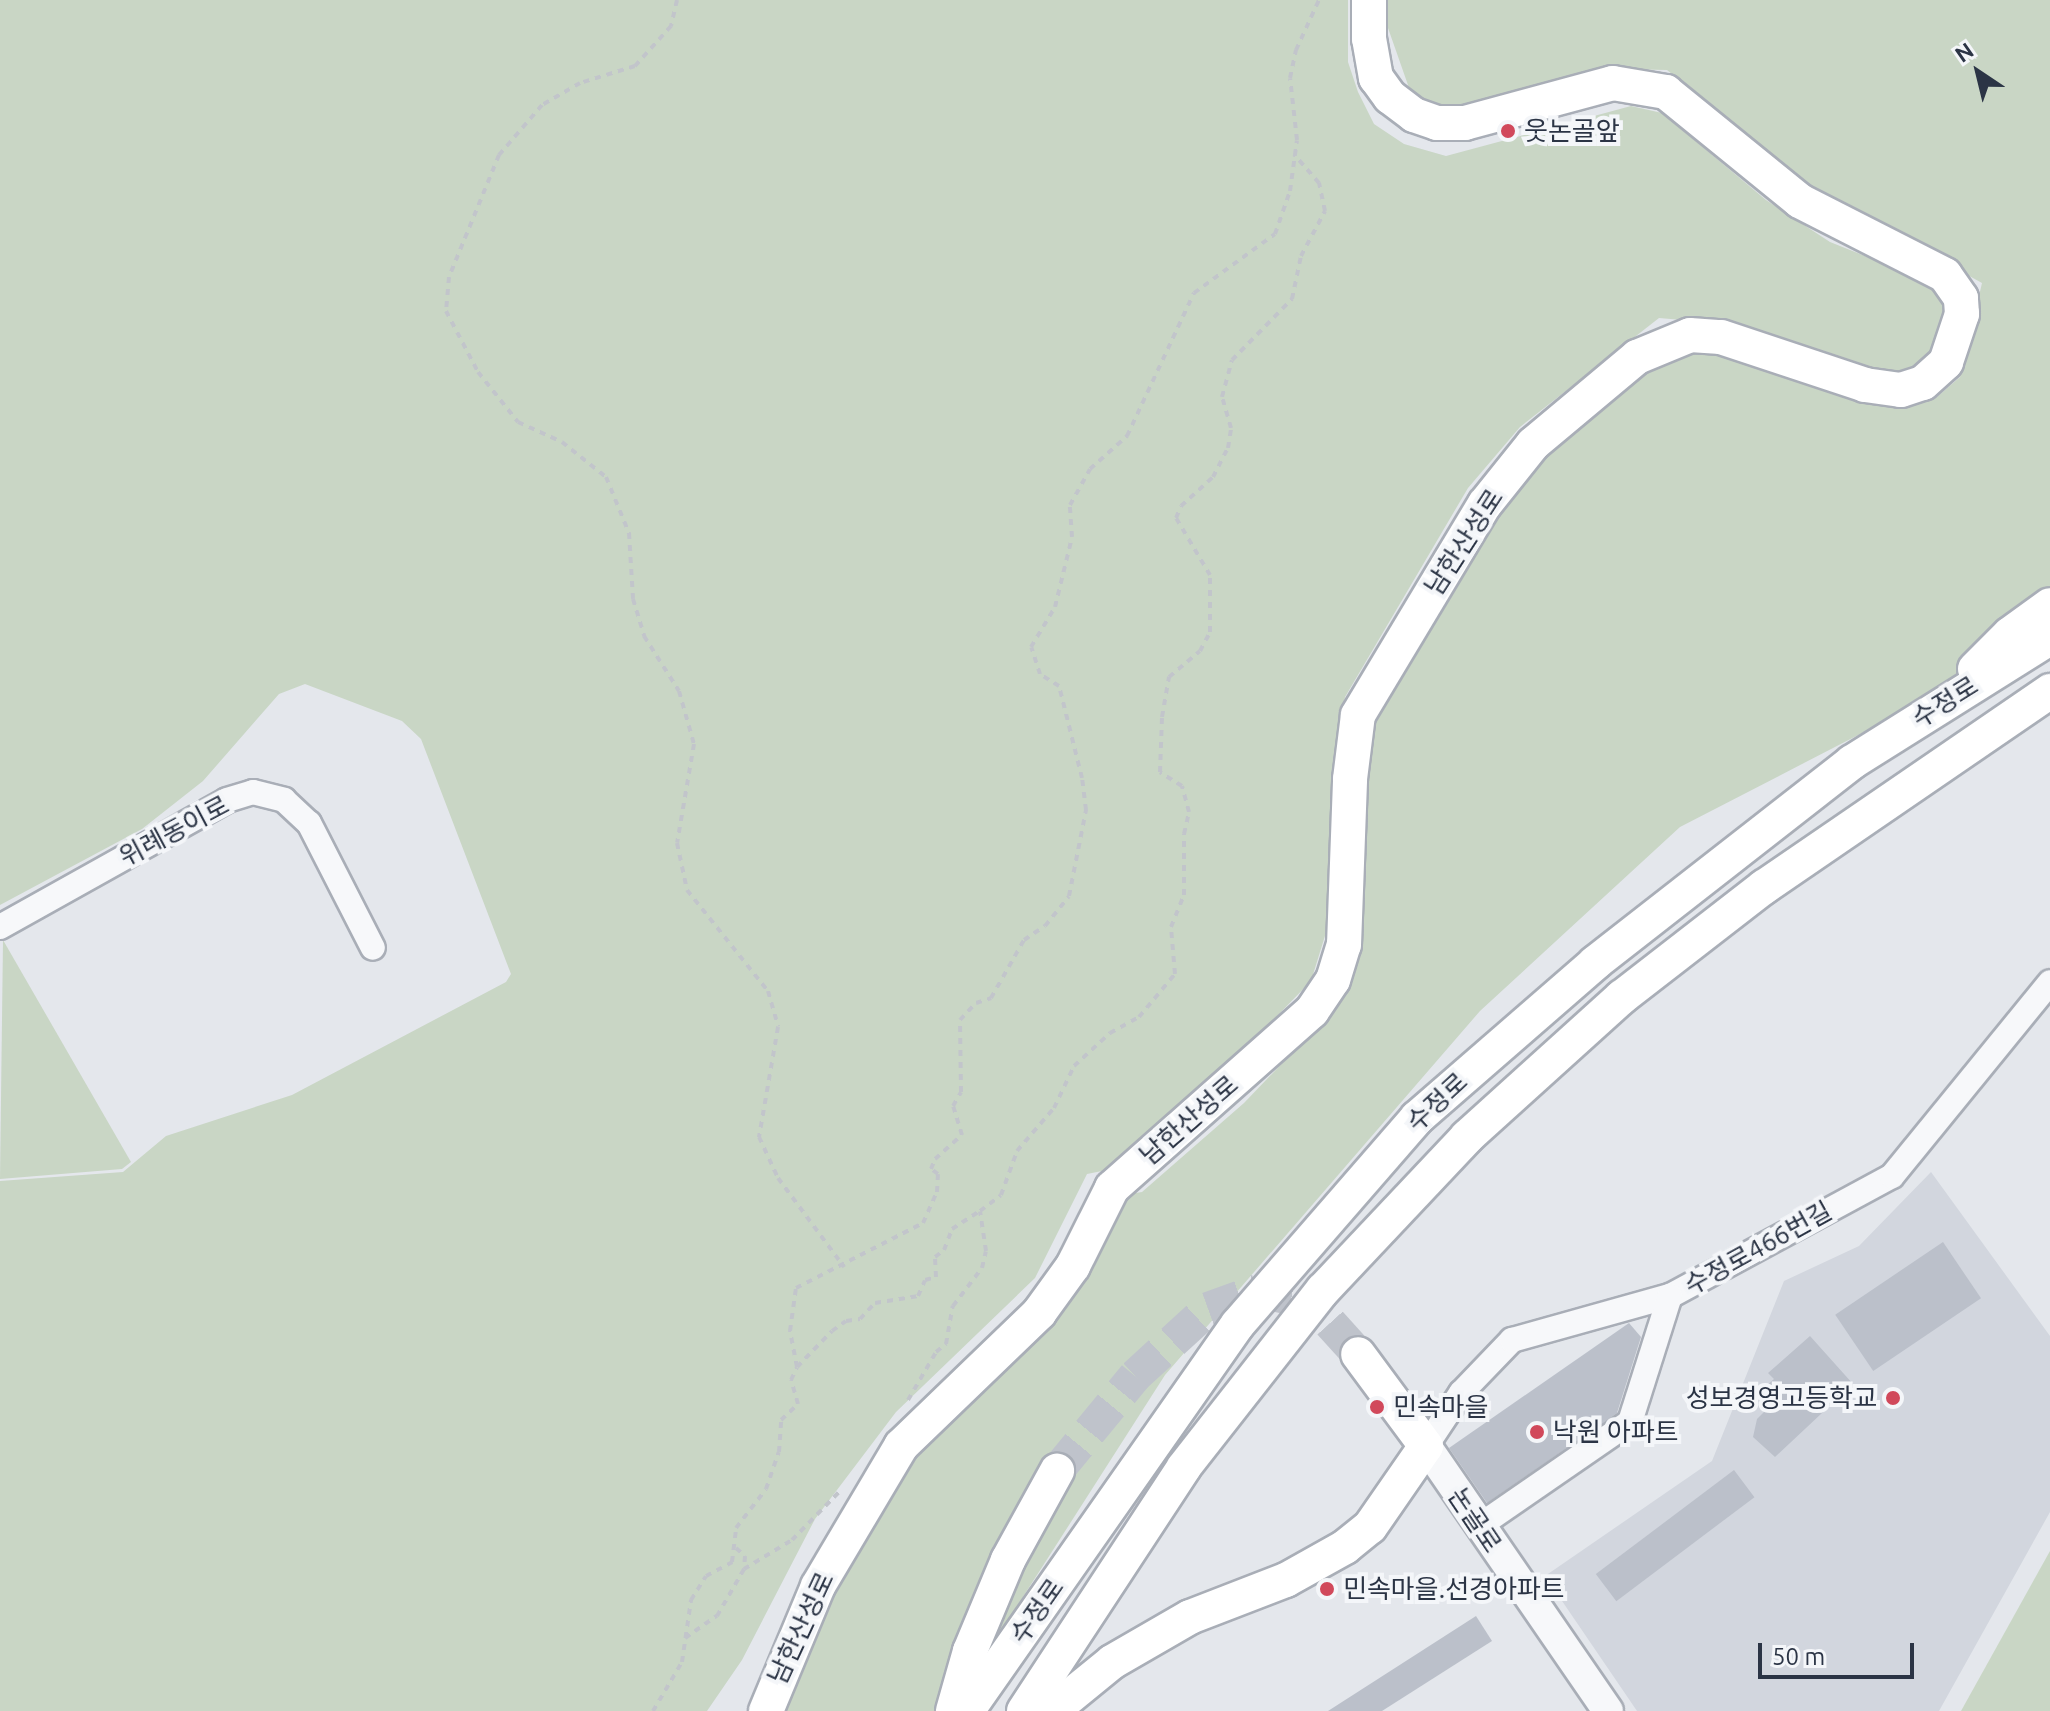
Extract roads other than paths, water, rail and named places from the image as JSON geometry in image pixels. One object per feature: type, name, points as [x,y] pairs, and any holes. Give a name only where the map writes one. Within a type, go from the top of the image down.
[{"type":"main road","name":"남한산성로","points":[[766,1711],[818,1586],[901,1446],[1039,1313],[1073,1266],[1112,1188],[1312,1011],[1333,980],[1344,945],[1350,779],[1358,715],[1485,504],[1533,444],[1637,357],[1690,335],[1721,337],[1865,385],[1901,390],[1923,383],[1946,362],[1962,314],[1961,298],[1945,275],[1800,201],[1666,92],[1613,83],[1465,123],[1437,123],[1414,115],[1390,97],[1376,78],[1369,39],[1369,0]]},
{"type":"main road","points":[[1941,704],[2010,634],[2050,605]]},
{"type":"main road","name":"수정로","points":[[967,1711],[1238,1324],[1417,1118],[1595,963],[1852,762],[2050,638]]},
{"type":"main road","name":"수정로","points":[[1024,1711],[1184,1467],[1323,1290],[1467,1137],[1622,997],[1764,887],[2050,691]]},
{"type":"main road","points":[[1052,1711],[1112,1662],[1190,1617],[1286,1580],[1345,1547],[1388,1505],[1426,1446],[1358,1354]]},
{"type":"main road","points":[[953,1711],[970,1651],[1008,1560],[1057,1471]]},
{"type":"street","name":"위례동이로","points":[[0,927],[227,800],[253,792],[284,800],[309,823],[373,948]]},
{"type":"street","name":"수정로466번길","points":[[1426,1446],[1461,1393],[1512,1340],[1670,1296],[1892,1176],[2050,982]]},
{"type":"street","points":[[1479,1526],[1630,1422],[1670,1296]]},
{"type":"street","name":"논골로","points":[[1426,1446],[1608,1711]]},
{"type":"tunnel","points":[[1057,1471],[1135,1376],[1208,1309],[1258,1291],[1295,1299],[1330,1323],[1358,1354]]},
{"type":"place","name":"웃논골앞","points":[[1508,131]]},
{"type":"place","name":"성보경영고등학교","points":[[1893,1398]]},
{"type":"place","name":"민속마을","points":[[1377,1407]]},
{"type":"place","name":"낙원 아파트","points":[[1537,1432]]},
{"type":"place","name":"민속마을.선경아파트","points":[[1327,1589]]}]
